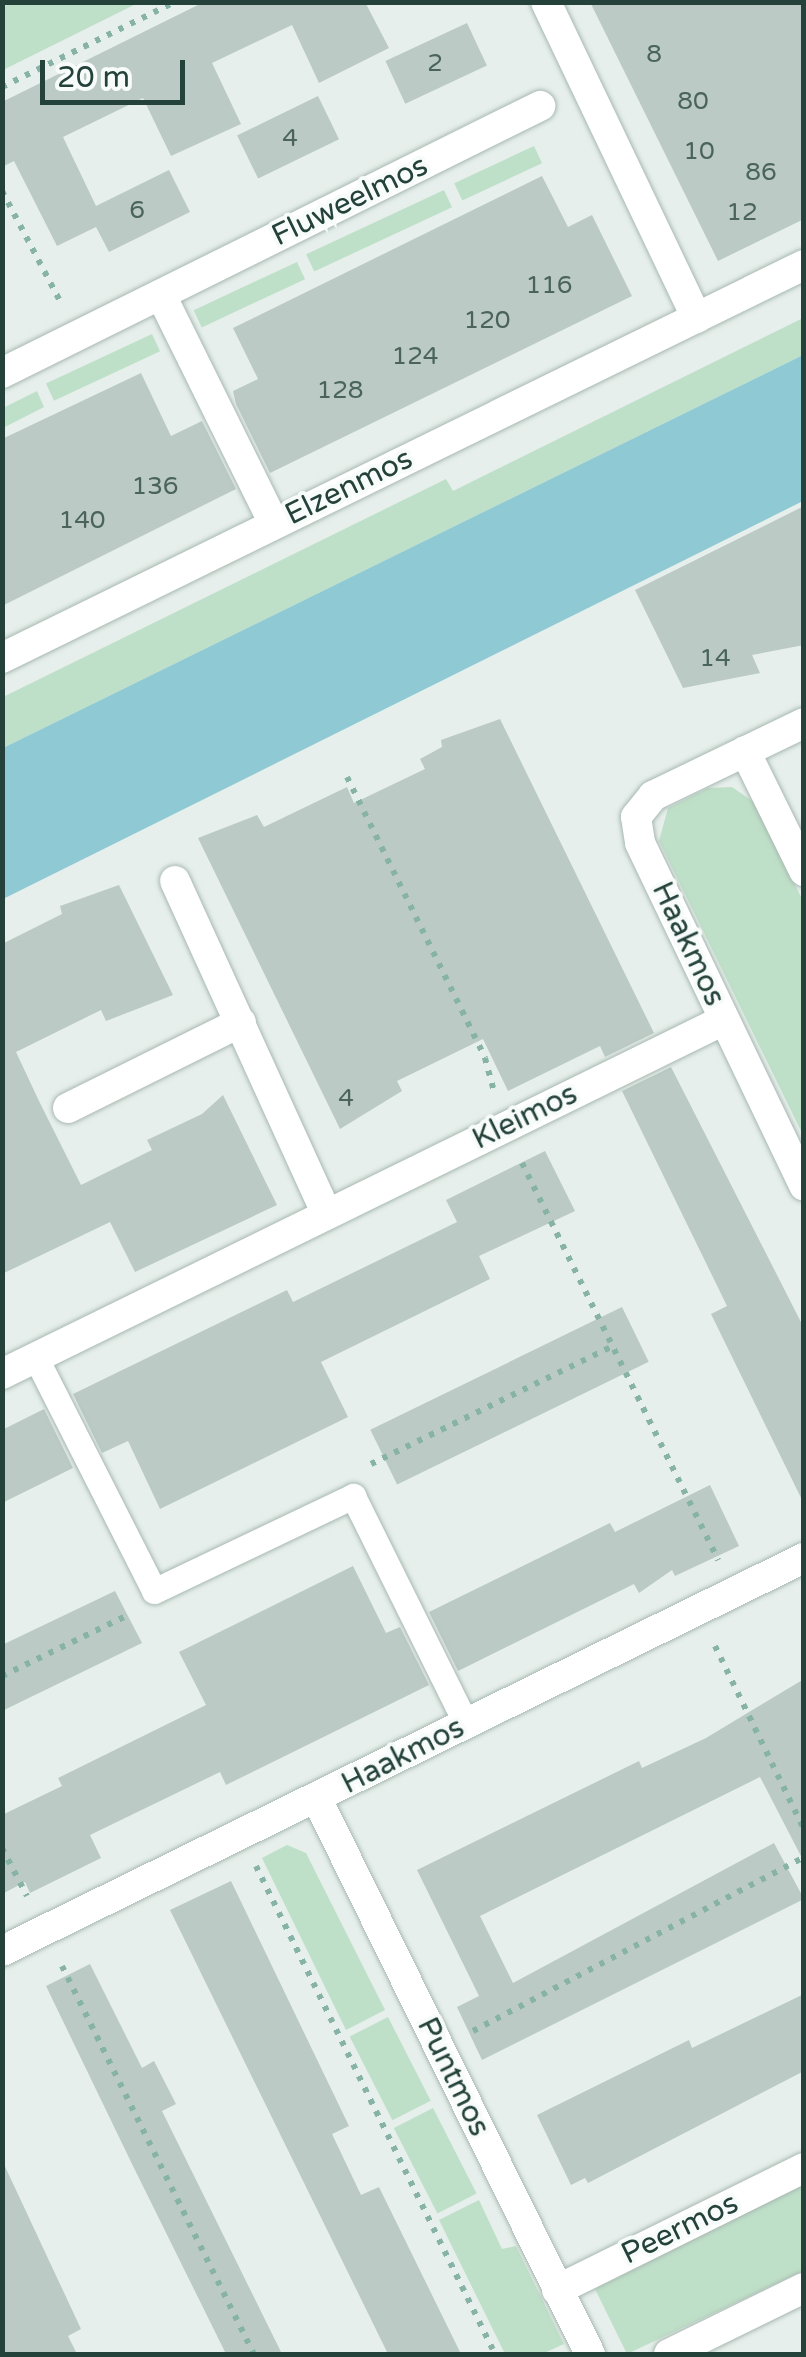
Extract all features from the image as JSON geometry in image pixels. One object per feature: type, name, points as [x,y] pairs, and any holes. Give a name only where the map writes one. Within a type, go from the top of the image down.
[{"type":"street","points":[[546,2],[697,318]]},
{"type":"street","name":"Fluweelmos","points":[[2,373],[540,106]]},
{"type":"street","name":"Elzenmos","points":[[2,658],[804,265]]},
{"type":"street","points":[[161,294],[274,524]]},
{"type":"street","name":"Haakmos","points":[[804,723],[653,796],[636,818],[640,843],[804,1186]]},
{"type":"street","points":[[746,751],[804,871]]},
{"type":"street","points":[[175,882],[327,1214]]},
{"type":"street","name":"Kleimos","points":[[2,1374],[724,1020]]},
{"type":"street","points":[[68,1108],[241,1022]]},
{"type":"street","name":"Haakmos","points":[[2,1951],[804,1558]]},
{"type":"street","name":"Puntmos","points":[[317,1799],[590,2354]]},
{"type":"street","name":"Peermos","points":[[557,2290],[804,2168]]},
{"type":"street","points":[[669,2354],[804,2288]]},
{"type":"lane","points":[[36,1358],[154,1591],[353,1496],[466,1724]]},
{"type":"path","points":[[2,86],[175,2]]},
{"type":"path","points":[[2,190],[78,336]]},
{"type":"path","points":[[347,776],[485,1058],[505,1128],[734,1592]]},
{"type":"path","points":[[353,1496],[371,1464],[613,1346]]},
{"type":"path","points":[[2,1676],[142,1608],[154,1591]]},
{"type":"path","points":[[698,1610],[804,1829]]},
{"type":"path","points":[[242,1836],[496,2354]]},
{"type":"path","points":[[2,1848],[254,2354]]},
{"type":"path","points":[[440,2049],[804,1857]]},
{"type":"green space","points":[[11,3],[138,3],[3,70],[3,7]]},
{"type":"green space","points":[[534,146],[542,163],[462,200],[454,183]]},
{"type":"green space","points":[[444,190],[452,207],[314,271],[306,254]]},
{"type":"green space","points":[[297,262],[305,279],[202,327],[194,310]]},
{"type":"green space","points":[[803,318],[803,355],[3,748],[3,697],[446,479],[453,491]]},
{"type":"green space","points":[[152,334],[160,351],[54,401],[46,383]]},
{"type":"green space","points":[[37,391],[44,407],[3,428],[3,408]]},
{"type":"green space","points":[[732,787],[755,803],[803,901],[803,1135],[659,841],[668,808],[708,788]]},
{"type":"green space","points":[[287,1845],[306,1853],[385,2010],[346,2030],[262,1858]]},
{"type":"green space","points":[[388,2017],[431,2101],[392,2120],[350,2037]]},
{"type":"green space","points":[[433,2108],[477,2194],[437,2214],[394,2128]]},
{"type":"green space","points":[[803,2184],[803,2271],[627,2354],[595,2289]]},
{"type":"green space","points":[[479,2200],[502,2249],[516,2246],[564,2344],[542,2354],[505,2354],[439,2220]]},
{"type":"water","points":[[803,355],[803,501],[3,899],[3,748]]},
{"type":"building","points":[[204,2],[365,2],[389,48],[319,83],[292,25],[212,63],[241,124],[171,156],[143,98],[63,137],[96,206],[169,170],[190,212],[109,252],[96,227],[57,246],[14,161],[2,167],[2,102]]},
{"type":"building","points":[[590,2],[804,2],[804,219],[718,261]]},
{"type":"building","points":[[467,23],[487,66],[405,104],[385,61]]},
{"type":"building","points":[[318,96],[339,139],[258,179],[237,135]]},
{"type":"building","points":[[542,176],[568,227],[592,215],[632,296],[270,473],[236,404],[233,391],[258,379],[233,328]]},
{"type":"building","points":[[141,373],[171,436],[202,421],[236,489],[2,606],[2,439]]},
{"type":"building","points":[[804,506],[804,645],[752,655],[760,673],[683,688],[635,590]]},
{"type":"building","points":[[500,719],[654,1033],[605,1057],[600,1046],[508,1091],[483,1039],[397,1081],[402,1091],[340,1129],[198,838],[257,815],[264,827],[347,787],[354,803],[425,769],[420,759],[442,747],[441,740]]},
{"type":"building","points":[[119,885],[173,995],[106,1021],[101,1010],[16,1052],[39,1101],[81,1185],[152,1150],[147,1140],[202,1114],[223,1095],[277,1205],[135,1272],[110,1222],[2,1274],[2,944],[62,914],[60,906]]},
{"type":"building","points":[[671,1067],[804,1328],[804,1504],[711,1314],[727,1306],[622,1091]]},
{"type":"building","points":[[545,1151],[575,1211],[479,1256],[490,1279],[321,1362],[348,1417],[160,1509],[128,1441],[102,1453],[73,1394],[287,1290],[293,1302],[457,1222],[446,1200]]},
{"type":"building","points":[[622,1307],[649,1362],[397,1485],[370,1430]]},
{"type":"building","points":[[44,1409],[73,1468],[2,1503],[2,1430]]},
{"type":"building","points":[[710,1485],[739,1546],[675,1576],[672,1570],[639,1593],[634,1584],[458,1671],[429,1612],[610,1523],[615,1532]]},
{"type":"building","points":[[353,1566],[386,1633],[400,1627],[429,1685],[226,1785],[220,1772],[90,1835],[101,1858],[30,1893],[25,1882],[2,1894],[2,1815],[62,1786],[58,1778],[206,1705],[179,1652]]},
{"type":"building","points":[[115,1591],[142,1643],[2,1711],[2,1645]]},
{"type":"building","points":[[804,1679],[804,1862],[760,1777],[480,1916],[513,1983],[774,1843],[804,1899],[482,2060],[457,2007],[479,1996],[417,1870],[639,1761],[642,1768],[706,1738]]},
{"type":"building","points":[[231,1881],[349,2126],[332,2134],[361,2195],[379,2187],[461,2354],[388,2354],[170,1910]]},
{"type":"building","points":[[90,1964],[142,2068],[154,2061],[176,2104],[162,2111],[282,2354],[226,2354],[133,2166],[46,1986]]},
{"type":"building","points":[[804,1994],[804,2071],[588,2183],[585,2178],[571,2185],[537,2115],[689,2040],[692,2048]]},
{"type":"building","points":[[2,2160],[81,2329],[68,2336],[77,2354],[2,2354]]}]
